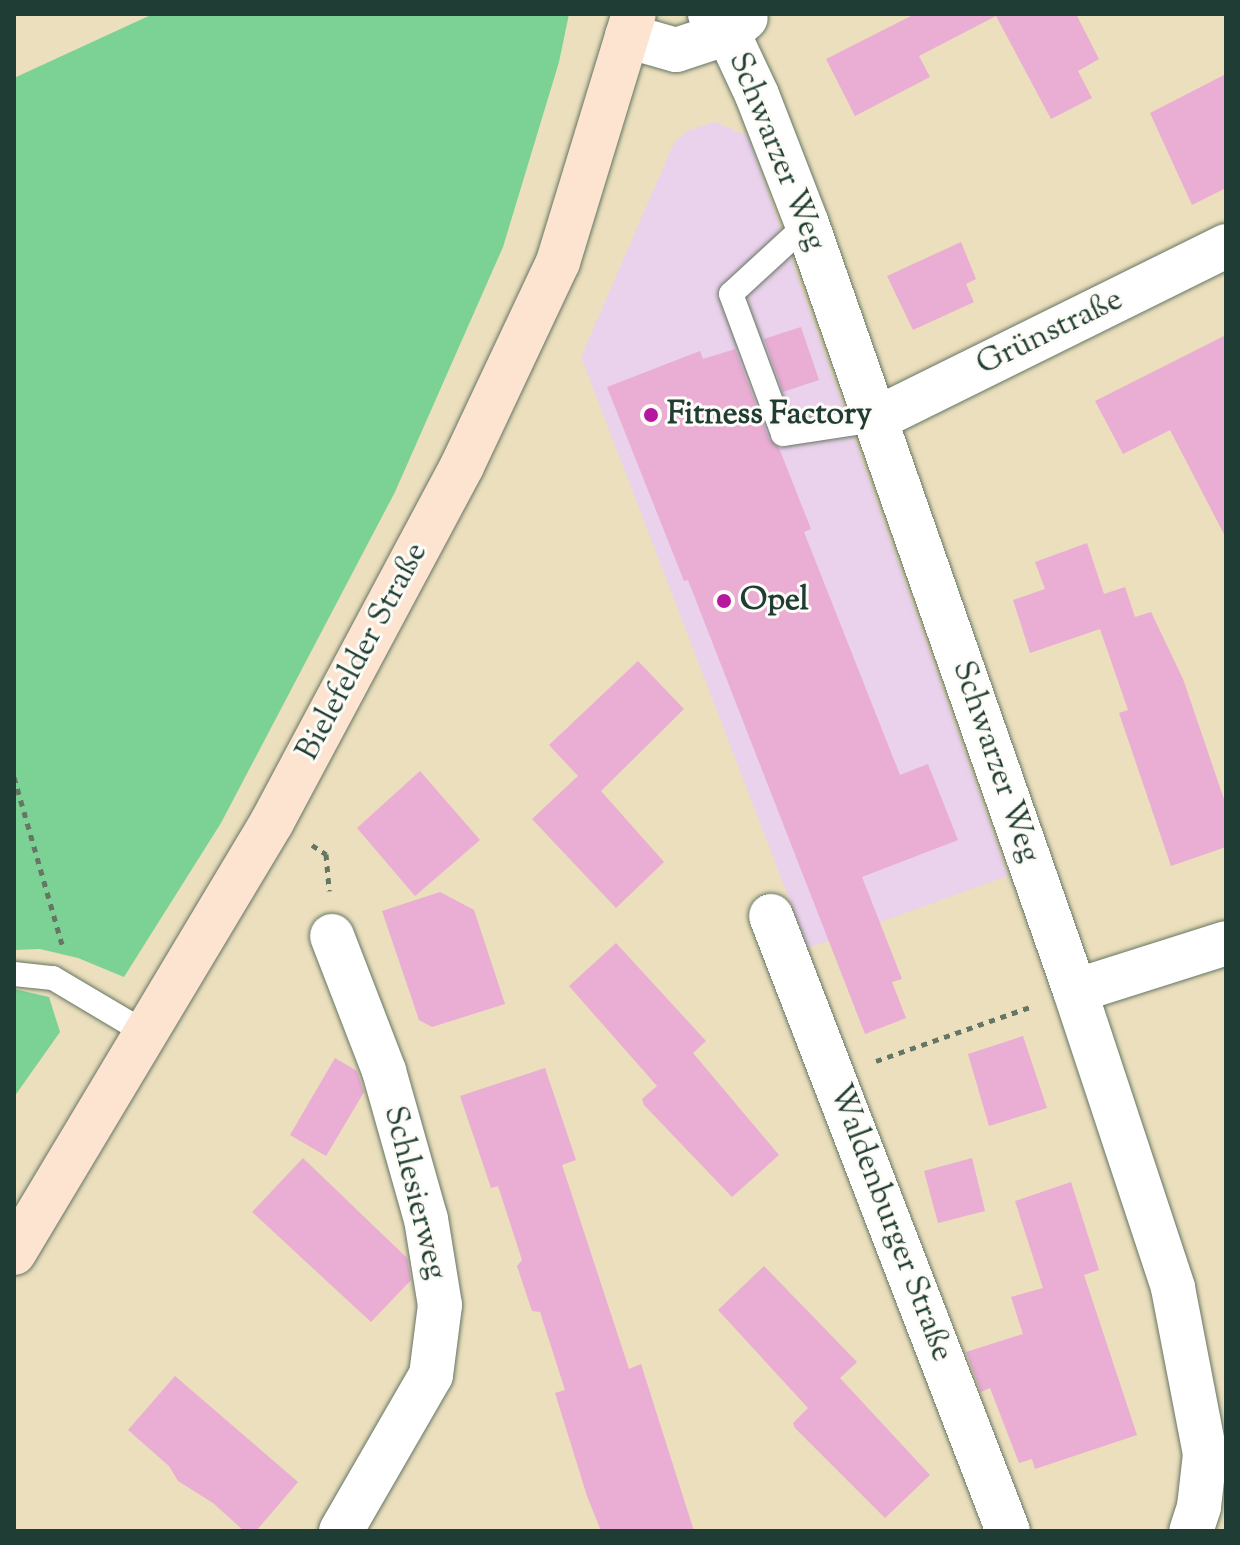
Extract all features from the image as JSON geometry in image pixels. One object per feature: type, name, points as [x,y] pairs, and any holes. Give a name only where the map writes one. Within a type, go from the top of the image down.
[{"type":"main road","name":"Bielefelder Straße","points":[[14,1253],[272,822],[462,466],[558,262],[630,25]]},
{"type":"street","points":[[630,25],[676,50],[730,20]]},
{"type":"street","name":"Schwarzer Weg","points":[[730,20],[807,224],[1075,991],[1173,1288],[1205,1454],[1199,1507],[1191,1531]]},
{"type":"street","name":"Grünstraße","points":[[874,420],[1226,246]]},
{"type":"street","name":"Waldenburger Straße","points":[[771,916],[1008,1531]]},
{"type":"street","name":"Schlesierweg","points":[[332,936],[384,1071],[426,1219],[440,1305],[431,1375],[341,1531]]},
{"type":"street","points":[[1075,991],[1226,943]]},
{"type":"lane","points":[[807,224],[731,294],[783,434],[874,420]]},
{"type":"lane","points":[[14,974],[53,978],[144,1032]]},
{"type":"path","points":[[14,777],[76,991]]},
{"type":"path","points":[[272,822],[326,854],[332,936]]},
{"type":"path","points":[[834,1076],[1075,991]]},
{"type":"shaded area","points":[[715,122],[748,136],[1008,876],[808,948],[581,357],[674,143],[687,131]]},
{"type":"green space","points":[[153,14],[569,14],[559,62],[503,247],[395,492],[221,823],[124,977],[78,958],[40,949],[14,950],[14,78]]},
{"type":"green space","points":[[14,989],[49,997],[60,1032],[14,1097]]},
{"type":"building","points":[[915,14],[1076,14],[1099,59],[1078,71],[1092,98],[1051,119],[996,16],[919,56],[930,77],[855,116],[826,59]]},
{"type":"building","points":[[1226,74],[1226,188],[1192,205],[1150,113]]},
{"type":"building","points":[[961,242],[976,279],[966,284],[974,302],[913,330],[887,276]]},
{"type":"building","points":[[801,327],[819,380],[783,392],[764,339]]},
{"type":"building","points":[[1226,335],[1226,538],[1170,430],[1123,454],[1095,401]]},
{"type":"building","points":[[735,349],[769,439],[779,448],[811,529],[804,532],[900,775],[928,764],[958,840],[862,877],[902,979],[892,982],[906,1018],[865,1034],[688,580],[684,581],[607,387],[700,351],[703,359]]},
{"type":"building","points":[[1087,543],[1104,594],[1125,587],[1135,617],[1151,612],[1183,679],[1226,805],[1226,847],[1171,866],[1119,713],[1128,710],[1100,629],[1030,653],[1013,600],[1045,589],[1035,562]]},
{"type":"building","points":[[638,661],[684,709],[601,791],[664,862],[616,908],[532,819],[578,776],[549,745]]},
{"type":"building","points":[[420,771],[480,840],[415,896],[357,828]]},
{"type":"building","points":[[440,892],[474,910],[505,1004],[432,1027],[419,1020],[382,911]]},
{"type":"building","points":[[616,943],[706,1041],[693,1053],[779,1155],[732,1197],[644,1105],[642,1099],[657,1086],[569,986]]},
{"type":"building","points":[[1023,1036],[1047,1108],[989,1126],[968,1054]]},
{"type":"building","points":[[335,1058],[357,1071],[364,1092],[326,1156],[290,1135]]},
{"type":"building","points":[[545,1068],[576,1160],[562,1165],[629,1369],[641,1364],[694,1531],[601,1531],[587,1496],[555,1393],[565,1390],[540,1312],[532,1311],[517,1266],[522,1260],[498,1186],[491,1188],[460,1096]]},
{"type":"building","points":[[303,1158],[407,1258],[411,1280],[371,1322],[252,1212]]},
{"type":"building","points":[[972,1158],[985,1211],[938,1223],[924,1171]]},
{"type":"building","points":[[1071,1182],[1099,1270],[1084,1275],[1137,1435],[1035,1469],[1032,1459],[1019,1463],[990,1388],[981,1392],[966,1352],[1023,1334],[1011,1297],[1043,1288],[1015,1201]]},
{"type":"building","points":[[764,1266],[857,1362],[840,1378],[930,1475],[885,1518],[795,1428],[793,1423],[808,1408],[718,1310]]},
{"type":"building","points":[[175,1376],[298,1482],[256,1531],[244,1531],[213,1503],[178,1481],[169,1466],[128,1430]]},
{"type":"place","name":"Fitness Factory","points":[[651,415]]},
{"type":"place","name":"Opel","points":[[724,601]]}]
